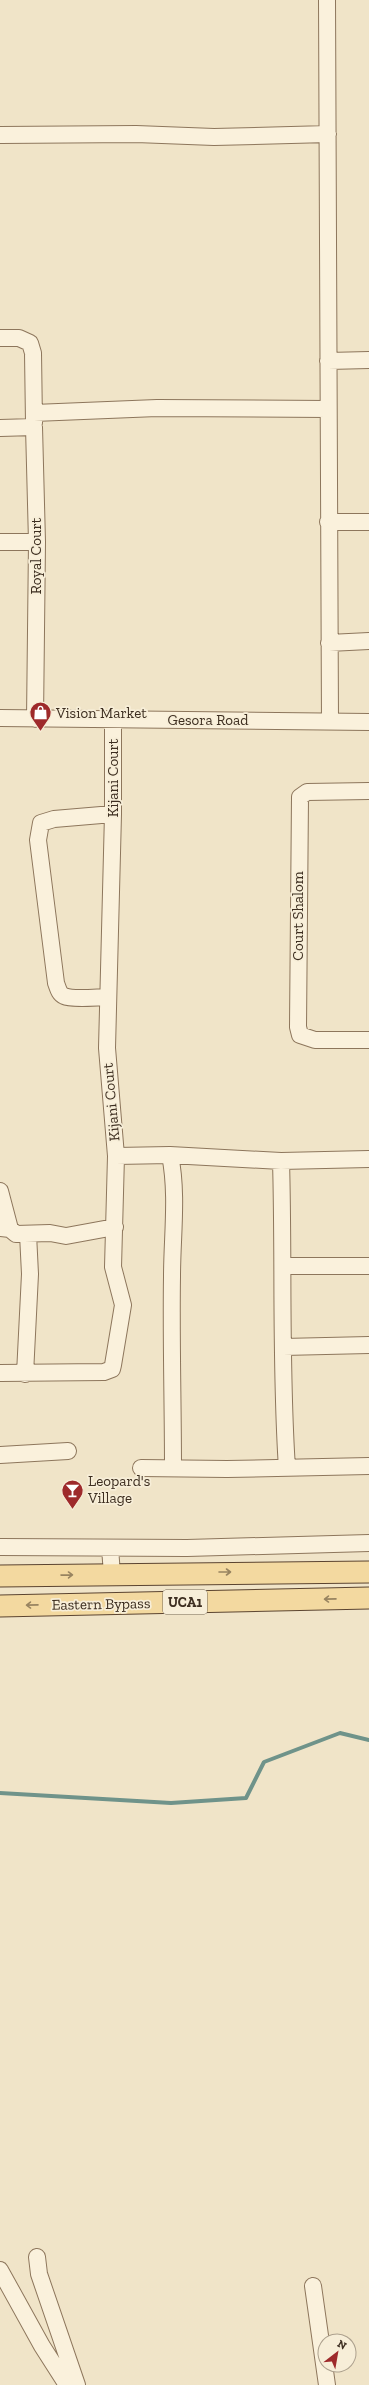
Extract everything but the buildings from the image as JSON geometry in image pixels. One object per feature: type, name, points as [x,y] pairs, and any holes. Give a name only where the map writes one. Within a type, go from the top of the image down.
[{"type":"main road","name":"Eastern Bypass","points":[[0,1576],[199,1572],[369,1572]]},
{"type":"main road","points":[[199,1572],[200,1602]]},
{"type":"main road","name":"Eastern Bypass","points":[[0,1606],[369,1598]]},
{"type":"street","points":[[327,0],[326,87],[328,134],[328,522],[330,721]]},
{"type":"street","points":[[0,134],[136,134],[214,137],[328,134]]},
{"type":"street","name":"Royal Court","points":[[0,338],[19,338],[30,343],[33,353],[37,542],[35,719]]},
{"type":"street","points":[[328,361],[369,360]]},
{"type":"street","points":[[0,428],[34,420],[156,408],[328,409]]},
{"type":"street","points":[[328,522],[369,522]]},
{"type":"street","points":[[0,542],[37,542]]},
{"type":"street","points":[[329,643],[369,642]]},
{"type":"street","name":"Gesora Road","points":[[0,718],[369,722]]},
{"type":"street","name":"Kijani Court","points":[[0,1373],[25,1374],[104,1372],[112,1369],[123,1304],[113,1267],[116,1156],[107,1048],[113,814],[113,720]]},
{"type":"street","name":"Court Shalom","points":[[369,791],[307,792],[300,797],[298,806],[298,1027],[300,1035],[314,1040],[369,1040]]},
{"type":"street","points":[[108,997],[71,997],[64,996],[59,992],[56,983],[38,840],[41,823],[54,819],[113,814]]},
{"type":"street","points":[[116,1156],[170,1156],[282,1161],[369,1159]]},
{"type":"street","points":[[170,1156],[173,1172],[174,1206],[172,1282],[173,1468]]},
{"type":"street","points":[[282,1161],[284,1266],[282,1388],[286,1468]]},
{"type":"street","points":[[0,1191],[5,1229],[16,1234],[50,1233],[66,1236],[115,1227]]},
{"type":"street","points":[[25,1374],[30,1274],[28,1234]]},
{"type":"street","points":[[284,1266],[369,1266]]},
{"type":"street","points":[[283,1347],[369,1345]]},
{"type":"street","points":[[0,1454],[68,1452]]},
{"type":"street","points":[[141,1468],[286,1468],[369,1466]]},
{"type":"street","points":[[0,1547],[110,1548],[369,1544]]},
{"type":"street","points":[[110,1548],[112,1574]]},
{"type":"street","points":[[37,2257],[39,2274],[77,2385]]},
{"type":"street","points":[[0,2270],[42,2346],[67,2385]]},
{"type":"street","points":[[313,2286],[327,2385]]},
{"type":"waterway","points":[[0,1793],[171,1803],[246,1798],[264,1762],[340,1733],[369,1740]]},
{"type":"place","name":"Vision Market","points":[[41,732]]},
{"type":"place","name":"Leopard's Village","points":[[73,1510]]}]
